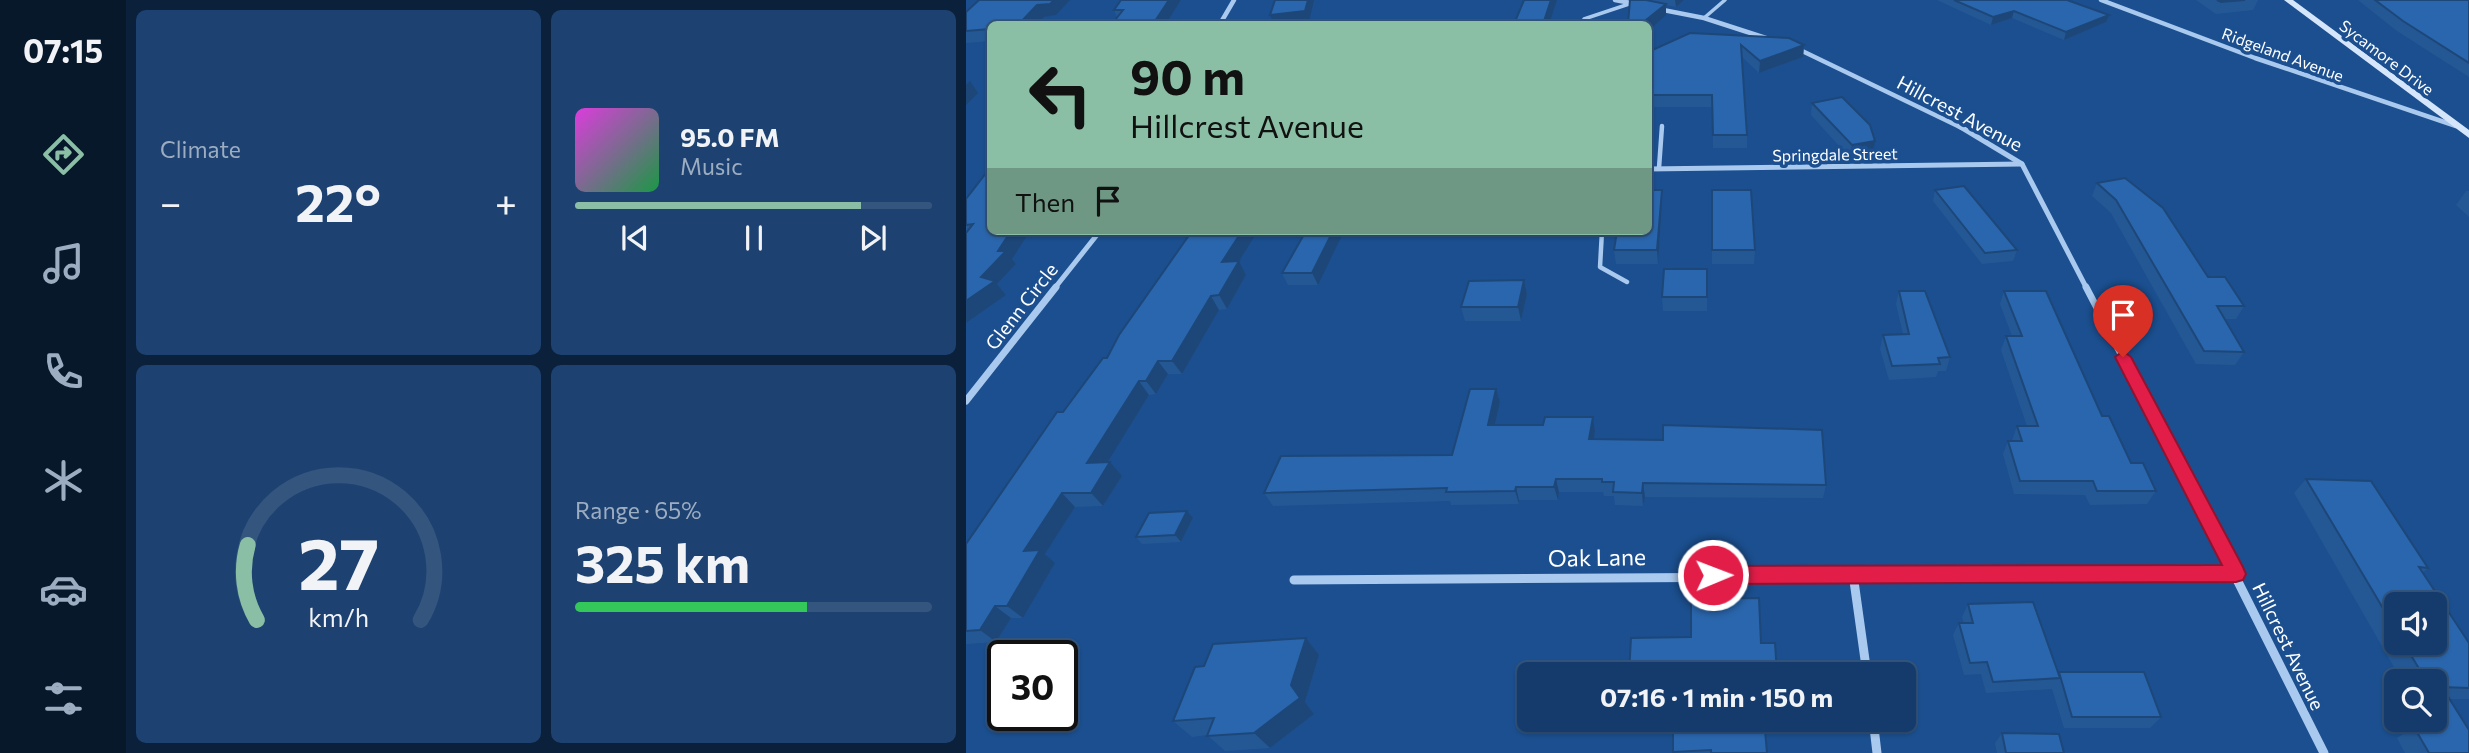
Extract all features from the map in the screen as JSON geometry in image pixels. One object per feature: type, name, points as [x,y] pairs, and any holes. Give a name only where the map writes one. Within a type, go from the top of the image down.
[{"type":"street","points":[[1222,21],[1234,0]]},
{"type":"street","points":[[1615,0],[1704,18],[1777,41]]},
{"type":"street","name":"Ridgeland Avenue","points":[[2101,0],[2255,58],[2457,127]]},
{"type":"street","name":"Sycamore Drive","points":[[2288,0],[2469,135]]},
{"type":"street","name":"Hillcrest Avenue","points":[[1790,46],[1969,131],[2022,164],[2236,574],[2324,753]]},
{"type":"street","name":"Springdale Street","points":[[1652,169],[2022,164]]},
{"type":"street","name":"Glenn Circle","points":[[966,401],[1097,235]]},
{"type":"street","points":[[1853,574],[1865,662]]},
{"type":"street","name":"Oak Lane","points":[[1294,580],[1853,574],[2236,574]]},
{"type":"street","points":[[1875,732],[1877,753]]},
{"type":"lane","points":[[1704,18],[1726,0]]},
{"type":"lane","points":[[1583,21],[1632,4]]},
{"type":"lane","points":[[1659,168],[1662,126]]},
{"type":"lane","points":[[1602,235],[1600,267],[1606,273],[1627,282]]},
{"type":"building","points":[[979,0],[1054,0],[1050,4],[1037,5],[1022,21],[987,21],[987,29],[966,31],[966,12]]},
{"type":"building","points":[[1121,0],[1169,0],[1155,21],[1114,21],[1123,10],[1114,10]]},
{"type":"building","points":[[1275,0],[1308,0],[1305,11],[1270,15]]},
{"type":"building","points":[[1524,0],[1551,0],[1544,21],[1515,21]]},
{"type":"building","points":[[1630,0],[1666,4],[1645,21],[1628,21]]},
{"type":"building","points":[[1954,0],[2067,0],[2109,15],[2066,32],[2014,11],[1993,17]]},
{"type":"building","points":[[2375,0],[2469,0],[2469,63],[2403,21]]},
{"type":"building","points":[[1690,33],[1789,38],[1804,45],[1760,61],[1741,45],[1747,135],[1713,135],[1712,95],[1652,95],[1652,50]]},
{"type":"building","points":[[1842,97],[1870,125],[1875,141],[1852,145],[1812,103]]},
{"type":"building","points":[[987,172],[987,235],[1008,235],[998,251],[1006,251],[981,277],[995,281],[966,301],[966,233],[973,224],[966,225],[966,199]]},
{"type":"building","points":[[2125,178],[2163,208],[2208,277],[2225,277],[2244,306],[2217,306],[2244,352],[2204,351],[2116,200],[2097,183]]},
{"type":"building","points":[[1964,186],[2017,250],[1985,253],[1935,190]]},
{"type":"building","points":[[1652,190],[1662,190],[1657,250],[1614,250],[1616,235],[1652,235]]},
{"type":"building","points":[[1712,190],[1751,190],[1755,250],[1712,250]]},
{"type":"building","points":[[1189,235],[1239,235],[1222,262],[1239,261],[1219,295],[1211,296],[1172,361],[1158,361],[1146,381],[1139,381],[1087,463],[1110,462],[1091,493],[1062,493],[1024,551],[1040,550],[1007,606],[995,606],[980,630],[966,631],[966,544],[1057,412],[1063,412],[1103,358],[1107,358],[1119,335]]},
{"type":"building","points":[[1304,235],[1331,235],[1312,273],[1282,273]]},
{"type":"building","points":[[1664,269],[1707,269],[1707,297],[1662,297]]},
{"type":"building","points":[[1524,280],[1518,307],[1461,307],[1469,281]]},
{"type":"building","points":[[1899,291],[1925,291],[1950,357],[1938,358],[1940,364],[1892,366],[1883,335],[1909,334]]},
{"type":"building","points":[[2004,291],[2046,291],[2102,416],[2109,416],[2131,463],[2143,463],[2156,491],[2097,491],[2093,481],[2020,481],[2008,441],[2022,441],[2017,426],[2038,426],[2006,336],[2022,336]]},
{"type":"building","points":[[1470,389],[1496,389],[1488,425],[1543,425],[1545,417],[1593,417],[1589,439],[1663,440],[1663,425],[1822,430],[1826,485],[1643,483],[1642,493],[1613,492],[1614,482],[1602,482],[1602,479],[1556,479],[1554,487],[1516,487],[1515,491],[1446,492],[1447,488],[1264,493],[1281,456],[1452,455]]},
{"type":"building","points":[[2306,479],[2371,481],[2428,568],[2419,567],[2435,592],[2384,592],[2384,610]]},
{"type":"building","points":[[1187,511],[1175,535],[1136,537],[1149,513]]},
{"type":"building","points":[[1759,598],[1761,643],[1775,643],[1776,662],[1630,662],[1631,638],[1691,637],[1691,599]]},
{"type":"building","points":[[2033,602],[2060,678],[1993,682],[1987,662],[1970,663],[1959,623],[1973,623],[1968,604]]},
{"type":"building","points":[[2447,610],[2469,643],[2469,688],[2447,687],[2447,669],[2419,669],[2411,655],[2447,655]]},
{"type":"building","points":[[1306,638],[1291,685],[1300,698],[1254,733],[1207,736],[1214,718],[1173,721],[1195,667],[1204,666],[1213,644]]},
{"type":"building","points":[[2059,672],[2144,672],[2161,717],[2072,717]]},
{"type":"building","points":[[2447,695],[2469,730],[2469,753],[2429,753],[2417,732],[2447,732]]},
{"type":"building","points":[[1673,732],[1765,732],[1767,753],[1711,753],[1711,750],[1673,752]]},
{"type":"building","points":[[2002,733],[2059,734],[2064,753],[2006,753]]},
{"type":"route","points":[[1713,575],[2236,574],[2123,357]]}]
